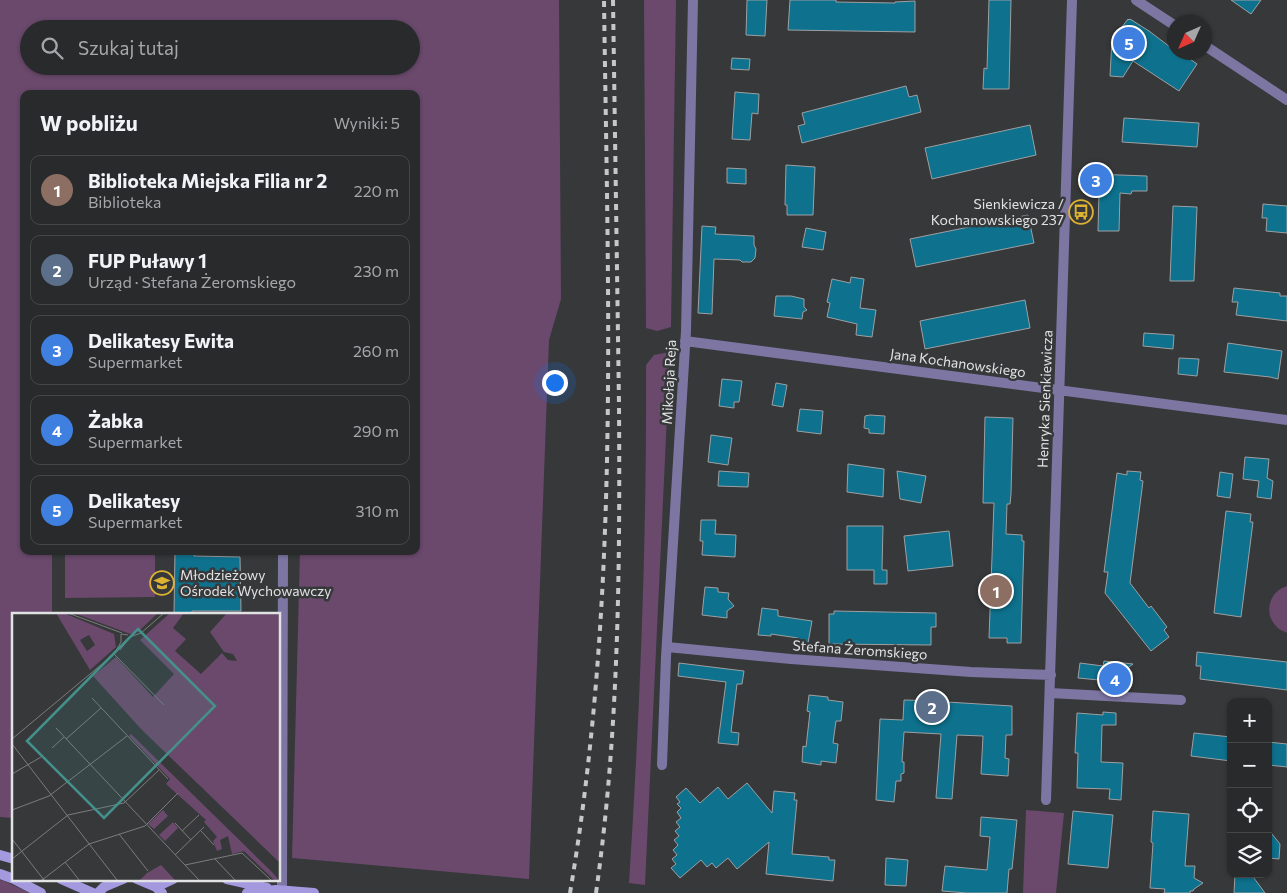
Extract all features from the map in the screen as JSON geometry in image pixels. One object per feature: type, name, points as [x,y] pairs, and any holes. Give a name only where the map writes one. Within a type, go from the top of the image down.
[{"type":"main road","points":[[0,874],[12,878]]},
{"type":"main road","points":[[16,880],[41,893]]},
{"type":"main road","points":[[64,880],[93,893]]},
{"type":"main road","points":[[98,893],[104,887],[121,880]]},
{"type":"main road","points":[[139,880],[159,890],[172,880]]},
{"type":"main road","points":[[232,880],[279,890],[314,893]]},
{"type":"main road","points":[[247,893],[279,890]]},
{"type":"street","name":"Mikołaja Reja","points":[[662,765],[685,341],[693,0]]},
{"type":"street","name":"Henryka Sienkiewicza","points":[[1046,800],[1072,0]]},
{"type":"street","points":[[1136,0],[1167,20]]},
{"type":"street","points":[[1212,50],[1287,100]]},
{"type":"street","name":"Jana Kochanowskiego","points":[[685,341],[1287,420]]},
{"type":"street","points":[[280,805],[283,555]]},
{"type":"street","name":"Stefana Żeromskiego","points":[[667,647],[791,659],[1051,676]]},
{"type":"street","points":[[1050,693],[1181,700]]},
{"type":"street","points":[[279,880],[279,890]]},
{"type":"shaded area","points":[[0,0],[559,0],[561,299],[549,340],[529,879],[292,858],[300,555],[420,555],[420,90],[20,90],[20,555],[52,555],[52,613],[12,613],[12,818],[0,817]]},
{"type":"shaded area","points":[[644,0],[676,0],[671,327],[657,331],[646,328]]},
{"type":"shaded area","points":[[670,352],[645,885],[629,883],[642,624],[646,365],[654,355]]},
{"type":"shaded area","points":[[65,555],[155,555],[155,597],[65,598]]},
{"type":"shaded area","points":[[1287,586],[1287,633],[1279,629],[1273,622],[1269,610],[1272,598]]},
{"type":"shaded area","points":[[1026,810],[1064,813],[1056,893],[1023,893]]},
{"type":"shaded area","points":[[0,880],[4,881],[30,893],[0,893]]},
{"type":"building","points":[[747,0],[767,0],[765,36],[746,35]]},
{"type":"building","points":[[790,0],[895,3],[915,1],[915,32],[788,30]]},
{"type":"building","points":[[989,0],[1011,0],[1009,89],[983,89],[984,68],[987,69]]},
{"type":"building","points":[[1231,0],[1261,0],[1251,14]]},
{"type":"building","points":[[1128,19],[1130,19],[1167,45],[1167,60],[1191,60],[1197,64],[1179,91],[1133,61],[1123,77],[1110,76],[1112,40]]},
{"type":"building","points":[[732,58],[750,59],[749,70],[731,69]]},
{"type":"building","points":[[906,86],[909,97],[917,95],[921,112],[802,143],[798,126],[805,124],[802,113]]},
{"type":"building","points":[[735,92],[759,94],[758,114],[752,113],[750,140],[732,139]]},
{"type":"building","points":[[1124,118],[1199,123],[1197,147],[1122,142]]},
{"type":"building","points":[[1030,125],[1036,155],[932,179],[925,148]]},
{"type":"building","points":[[786,165],[815,167],[813,215],[787,215],[787,205],[785,205]]},
{"type":"building","points":[[727,168],[746,169],[746,184],[727,183]]},
{"type":"building","points":[[1093,174],[1147,176],[1147,191],[1132,191],[1131,194],[1120,193],[1119,231],[1098,231],[1099,192],[1092,192]]},
{"type":"building","points":[[1263,204],[1287,206],[1287,233],[1266,231],[1267,218],[1262,218]]},
{"type":"building","points":[[1173,206],[1197,207],[1194,281],[1170,281]]},
{"type":"building","points":[[1028,215],[1034,243],[916,267],[910,239]]},
{"type":"building","points":[[702,226],[716,227],[715,234],[754,236],[756,249],[755,258],[751,262],[714,259],[712,314],[698,313]]},
{"type":"building","points":[[806,228],[826,232],[823,250],[802,247]]},
{"type":"building","points":[[851,277],[864,279],[860,308],[876,310],[872,337],[856,335],[857,324],[827,317],[830,303],[827,302],[832,279],[850,283]]},
{"type":"building","points":[[1234,288],[1280,293],[1280,296],[1287,296],[1287,321],[1236,315],[1238,302],[1232,302]]},
{"type":"building","points":[[776,296],[791,296],[804,299],[804,307],[807,310],[803,312],[802,319],[774,316]]},
{"type":"building","points":[[1025,300],[1030,328],[925,349],[920,321]]},
{"type":"building","points":[[1144,333],[1174,335],[1173,349],[1143,346]]},
{"type":"building","points":[[1228,343],[1282,351],[1278,379],[1224,372]]},
{"type":"building","points":[[1179,358],[1199,359],[1197,376],[1178,374]]},
{"type":"building","points":[[722,379],[742,381],[739,402],[734,402],[734,408],[719,406]]},
{"type":"building","points":[[776,383],[787,385],[783,407],[772,405]]},
{"type":"building","points":[[800,409],[823,411],[821,434],[797,431]]},
{"type":"building","points":[[865,416],[885,416],[884,434],[869,433],[869,429],[864,428]]},
{"type":"building","points":[[985,417],[1013,418],[1011,494],[1010,504],[1007,504],[1006,534],[1022,535],[1022,541],[1024,541],[1021,643],[1007,643],[1007,638],[989,638],[994,503],[983,503]]},
{"type":"building","points":[[711,435],[732,438],[728,465],[708,462]]},
{"type":"building","points":[[1245,457],[1269,459],[1267,478],[1273,481],[1271,499],[1257,497],[1259,481],[1243,479]]},
{"type":"building","points":[[848,464],[884,469],[883,497],[847,492]]},
{"type":"building","points":[[719,471],[749,473],[748,487],[718,486]]},
{"type":"building","points":[[897,471],[926,476],[921,503],[900,499]]},
{"type":"building","points":[[1127,471],[1141,472],[1140,480],[1143,481],[1130,583],[1149,608],[1151,606],[1167,627],[1164,630],[1169,637],[1151,651],[1105,593],[1108,572],[1104,572],[1117,473],[1127,475]]},
{"type":"building","points":[[1220,472],[1233,474],[1230,498],[1217,496]]},
{"type":"building","points":[[1226,511],[1251,514],[1250,522],[1253,522],[1241,617],[1214,613]]},
{"type":"building","points":[[701,520],[716,520],[715,534],[736,535],[735,557],[702,555],[703,541],[700,541]]},
{"type":"building","points":[[847,526],[883,526],[882,570],[887,570],[887,584],[874,584],[874,570],[847,570]]},
{"type":"building","points":[[949,531],[953,566],[908,571],[904,536]]},
{"type":"building","points":[[175,555],[240,557],[241,611],[174,613]]},
{"type":"building","points":[[705,587],[718,588],[718,592],[729,593],[728,599],[734,606],[727,611],[727,618],[702,615]]},
{"type":"building","points":[[762,608],[778,610],[778,616],[812,621],[808,643],[797,641],[798,638],[771,634],[771,636],[758,635]]},
{"type":"building","points":[[834,611],[936,613],[936,627],[931,627],[931,645],[829,644],[829,614],[834,614]]},
{"type":"building","points":[[1197,652],[1287,662],[1287,690],[1200,679],[1201,666],[1196,666]]},
{"type":"building","points":[[1104,661],[1133,664],[1125,670],[1132,672],[1131,683],[1078,678],[1080,663],[1103,666]]},
{"type":"building","points":[[679,663],[744,671],[742,684],[737,684],[731,732],[739,733],[738,745],[718,743],[726,682],[678,676]]},
{"type":"building","points":[[809,695],[828,697],[828,700],[843,702],[841,721],[836,721],[833,743],[838,744],[836,763],[821,761],[821,765],[802,762],[803,746],[806,747],[810,712],[807,711]]},
{"type":"building","points":[[904,700],[1012,706],[1012,735],[1006,735],[1005,758],[1009,759],[1008,776],[981,774],[983,736],[957,735],[952,799],[936,798],[941,734],[904,732],[902,762],[904,762],[904,773],[901,774],[901,781],[896,781],[894,802],[876,800],[880,719],[903,720]]},
{"type":"building","points":[[1103,712],[1116,713],[1116,725],[1102,725],[1101,762],[1123,763],[1121,800],[1109,799],[1110,789],[1077,788],[1078,753],[1075,753],[1077,713],[1103,715]]},
{"type":"building","points":[[1194,733],[1227,737],[1227,760],[1191,756]]},
{"type":"building","points":[[1272,742],[1287,744],[1287,767],[1272,765]]},
{"type":"building","points":[[747,783],[772,813],[774,791],[795,793],[794,800],[797,800],[792,854],[829,857],[829,860],[835,860],[833,881],[766,874],[769,842],[737,869],[728,858],[716,868],[712,863],[707,867],[701,860],[680,878],[671,868],[676,864],[672,859],[677,855],[673,850],[678,845],[674,840],[679,836],[675,831],[680,827],[676,822],[681,818],[677,812],[681,808],[677,804],[680,802],[676,797],[686,788],[700,803],[718,787],[728,799]]},
{"type":"building","points":[[1073,811],[1113,815],[1108,868],[1068,864]]},
{"type":"building","points":[[1153,811],[1189,814],[1185,866],[1195,866],[1194,878],[1203,883],[1193,891],[1190,891],[1190,893],[1164,893],[1165,889],[1150,888]]},
{"type":"building","points":[[981,817],[1017,820],[1012,869],[1009,869],[1007,893],[942,891],[945,866],[987,870],[990,837],[980,836]]},
{"type":"building","points":[[1272,834],[1280,844],[1279,859],[1272,858]]},
{"type":"building","points":[[886,858],[908,860],[906,886],[885,885]]},
{"type":"building","points":[[1235,878],[1254,878],[1265,893],[1234,893]]},
{"type":"railway","points":[[570,893],[586,782],[597,671],[604,559],[608,336],[604,0]]},
{"type":"railway","points":[[596,893],[604,832],[614,710],[618,588],[619,404],[613,0]]},
{"type":"place","name":"Delikatesy","points":[[1129,43]]},
{"type":"place","name":"Delikatesy Ewita","points":[[1096,180]]},
{"type":"place","name":"Sienkiewicza / Kochanowskiego 237","points":[[1081,212]]},
{"type":"place","name":"Młodzieżowy Ośrodek Wychowawczy","points":[[162,583]]},
{"type":"place","name":"Biblioteka Miejska Filia nr 2","points":[[996,591]]},
{"type":"place","name":"Żabka","points":[[1115,679]]},
{"type":"place","name":"FUP Puławy 1","points":[[932,707]]}]
